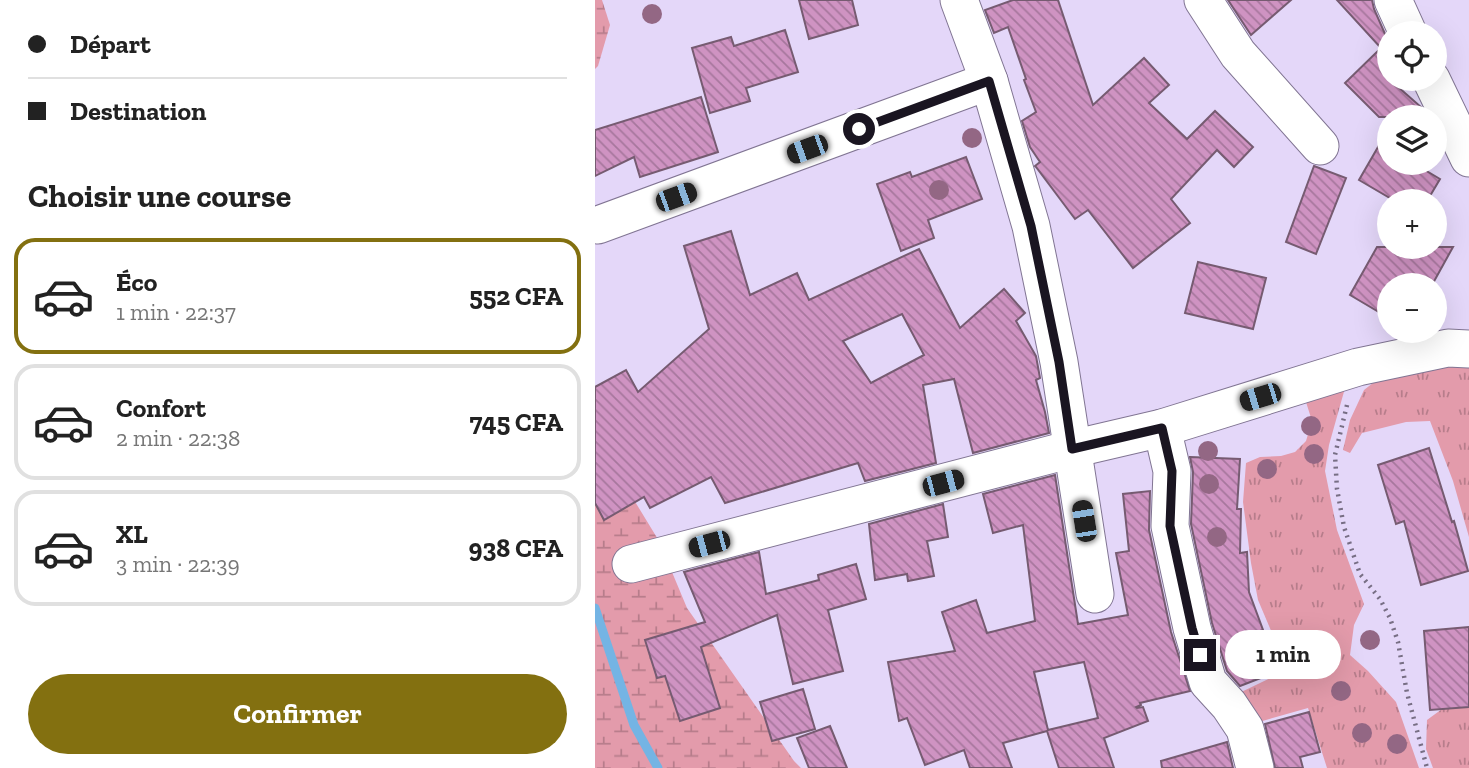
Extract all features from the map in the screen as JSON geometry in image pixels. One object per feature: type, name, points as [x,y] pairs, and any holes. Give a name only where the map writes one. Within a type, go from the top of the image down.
[{"type":"street","points":[[959,0],[989,81],[1031,226],[1059,362],[1095,594]]},
{"type":"street","points":[[1203,0],[1238,54],[1320,146]]},
{"type":"street","points":[[1393,0],[1403,21]]},
{"type":"street","points":[[598,225],[989,81]]},
{"type":"street","points":[[1437,91],[1469,158]]},
{"type":"street","points":[[631,564],[1162,428],[1358,367],[1448,348],[1469,349]]},
{"type":"street","points":[[1162,428],[1172,471],[1170,526],[1192,628],[1208,682],[1229,705],[1245,729],[1255,768]]},
{"type":"path","points":[[1358,367],[1335,455],[1337,489],[1344,527],[1360,574],[1380,599],[1398,642],[1407,693],[1427,768]]},
{"type":"green space","points":[[595,0],[602,0],[610,25],[595,69]]},
{"type":"green space","points":[[1469,353],[1469,537],[1453,481],[1430,421],[1406,422],[1362,433],[1350,453],[1343,450],[1350,420],[1364,390],[1378,379]]},
{"type":"green space","points":[[1347,381],[1329,445],[1325,471],[1337,530],[1364,604],[1354,625],[1350,655],[1396,702],[1419,768],[1327,768],[1308,708],[1252,724],[1235,695],[1285,671],[1258,600],[1251,563],[1243,502],[1246,463],[1260,457],[1295,452],[1306,441],[1312,421],[1306,402]]},
{"type":"green space","points":[[595,436],[659,541],[687,608],[801,768],[595,768]]},
{"type":"green space","points":[[1469,707],[1469,768],[1433,768],[1426,749],[1427,720],[1442,709]]},
{"type":"building","points":[[799,0],[852,0],[858,25],[809,39]]},
{"type":"building","points":[[1013,0],[1058,0],[1093,105],[1144,58],[1169,85],[1149,103],[1187,139],[1215,111],[1253,147],[1234,167],[1217,150],[1171,199],[1190,223],[1133,268],[1088,210],[1075,219],[1035,166],[1040,162],[1030,147],[1022,121],[1036,112],[1024,80],[1026,79],[1008,27],[994,33],[985,10]]},
{"type":"building","points":[[1228,0],[1291,0],[1251,35]]},
{"type":"building","points":[[1337,0],[1372,0],[1379,21],[1377,21],[1377,44]]},
{"type":"building","points":[[785,30],[798,72],[746,88],[750,101],[710,113],[692,48],[731,37],[734,46]]},
{"type":"building","points":[[1377,52],[1377,91],[1403,91],[1419,105],[1377,105],[1377,115],[1345,83]]},
{"type":"building","points":[[701,97],[718,152],[640,177],[634,157],[595,176],[595,130]]},
{"type":"building","points":[[1377,149],[1377,175],[1433,175],[1440,179],[1434,189],[1377,190],[1359,180]]},
{"type":"building","points":[[966,157],[982,199],[928,220],[934,238],[901,251],[877,184],[910,172],[912,177]]},
{"type":"building","points":[[1314,166],[1346,178],[1316,254],[1286,242]]},
{"type":"building","points":[[731,231],[750,295],[797,273],[809,300],[919,249],[960,328],[1004,289],[1025,313],[1016,321],[1036,356],[1040,378],[1036,380],[1049,433],[973,453],[954,379],[923,385],[936,463],[865,481],[858,463],[725,503],[711,477],[650,508],[644,497],[604,520],[595,503],[595,387],[626,370],[638,392],[709,329],[684,246]],"holes":[[[902,314],[924,355],[871,383],[843,341]]]},
{"type":"building","points":[[1377,247],[1377,259],[1446,259],[1439,273],[1377,273],[1377,311],[1350,295]]},
{"type":"building","points":[[1447,247],[1453,247],[1447,258]]},
{"type":"building","points":[[1198,262],[1266,278],[1253,329],[1185,313]]},
{"type":"building","points":[[1429,448],[1468,571],[1421,585],[1404,521],[1396,524],[1378,465]]},
{"type":"building","points":[[1190,457],[1240,459],[1237,509],[1241,509],[1240,553],[1247,552],[1249,592],[1263,630],[1260,631],[1262,645],[1269,644],[1279,671],[1240,686],[1227,671],[1212,623],[1191,524],[1193,472]]},
{"type":"building","points":[[1055,475],[1078,624],[1128,615],[1116,553],[1129,551],[1123,494],[1150,491],[1149,530],[1171,632],[1190,691],[1140,703],[1141,705],[1136,707],[1143,707],[1148,721],[1104,738],[1114,768],[1059,768],[1047,731],[1003,743],[1012,768],[970,768],[964,750],[925,765],[907,718],[899,721],[888,662],[955,651],[942,612],[976,600],[987,633],[1035,621],[1023,525],[993,533],[983,494]],"holes":[[[1084,662],[1098,718],[1048,730],[1034,672]]]},
{"type":"building","points":[[943,504],[948,537],[927,541],[934,576],[908,581],[907,574],[875,580],[869,524]]},
{"type":"building","points":[[759,552],[766,594],[819,580],[818,575],[856,564],[866,599],[828,610],[843,671],[793,684],[777,615],[701,647],[720,708],[680,721],[665,676],[657,678],[645,640],[705,622],[684,572]]},
{"type":"building","points":[[1469,627],[1469,707],[1430,710],[1424,631]]},
{"type":"building","points":[[803,689],[815,729],[772,741],[760,702]]},
{"type":"building","points":[[1309,712],[1320,752],[1300,757],[1303,768],[1275,768],[1265,724]]},
{"type":"building","points":[[830,726],[847,768],[809,768],[797,738]]},
{"type":"building","points":[[1227,742],[1233,768],[1162,768],[1161,761]]},
{"type":"waterway","points":[[595,608],[634,725],[658,768]]},
{"type":"route","points":[[859,129],[989,81],[1031,226],[1059,362],[1072,449],[1162,428],[1172,471],[1170,526],[1200,655]]}]
